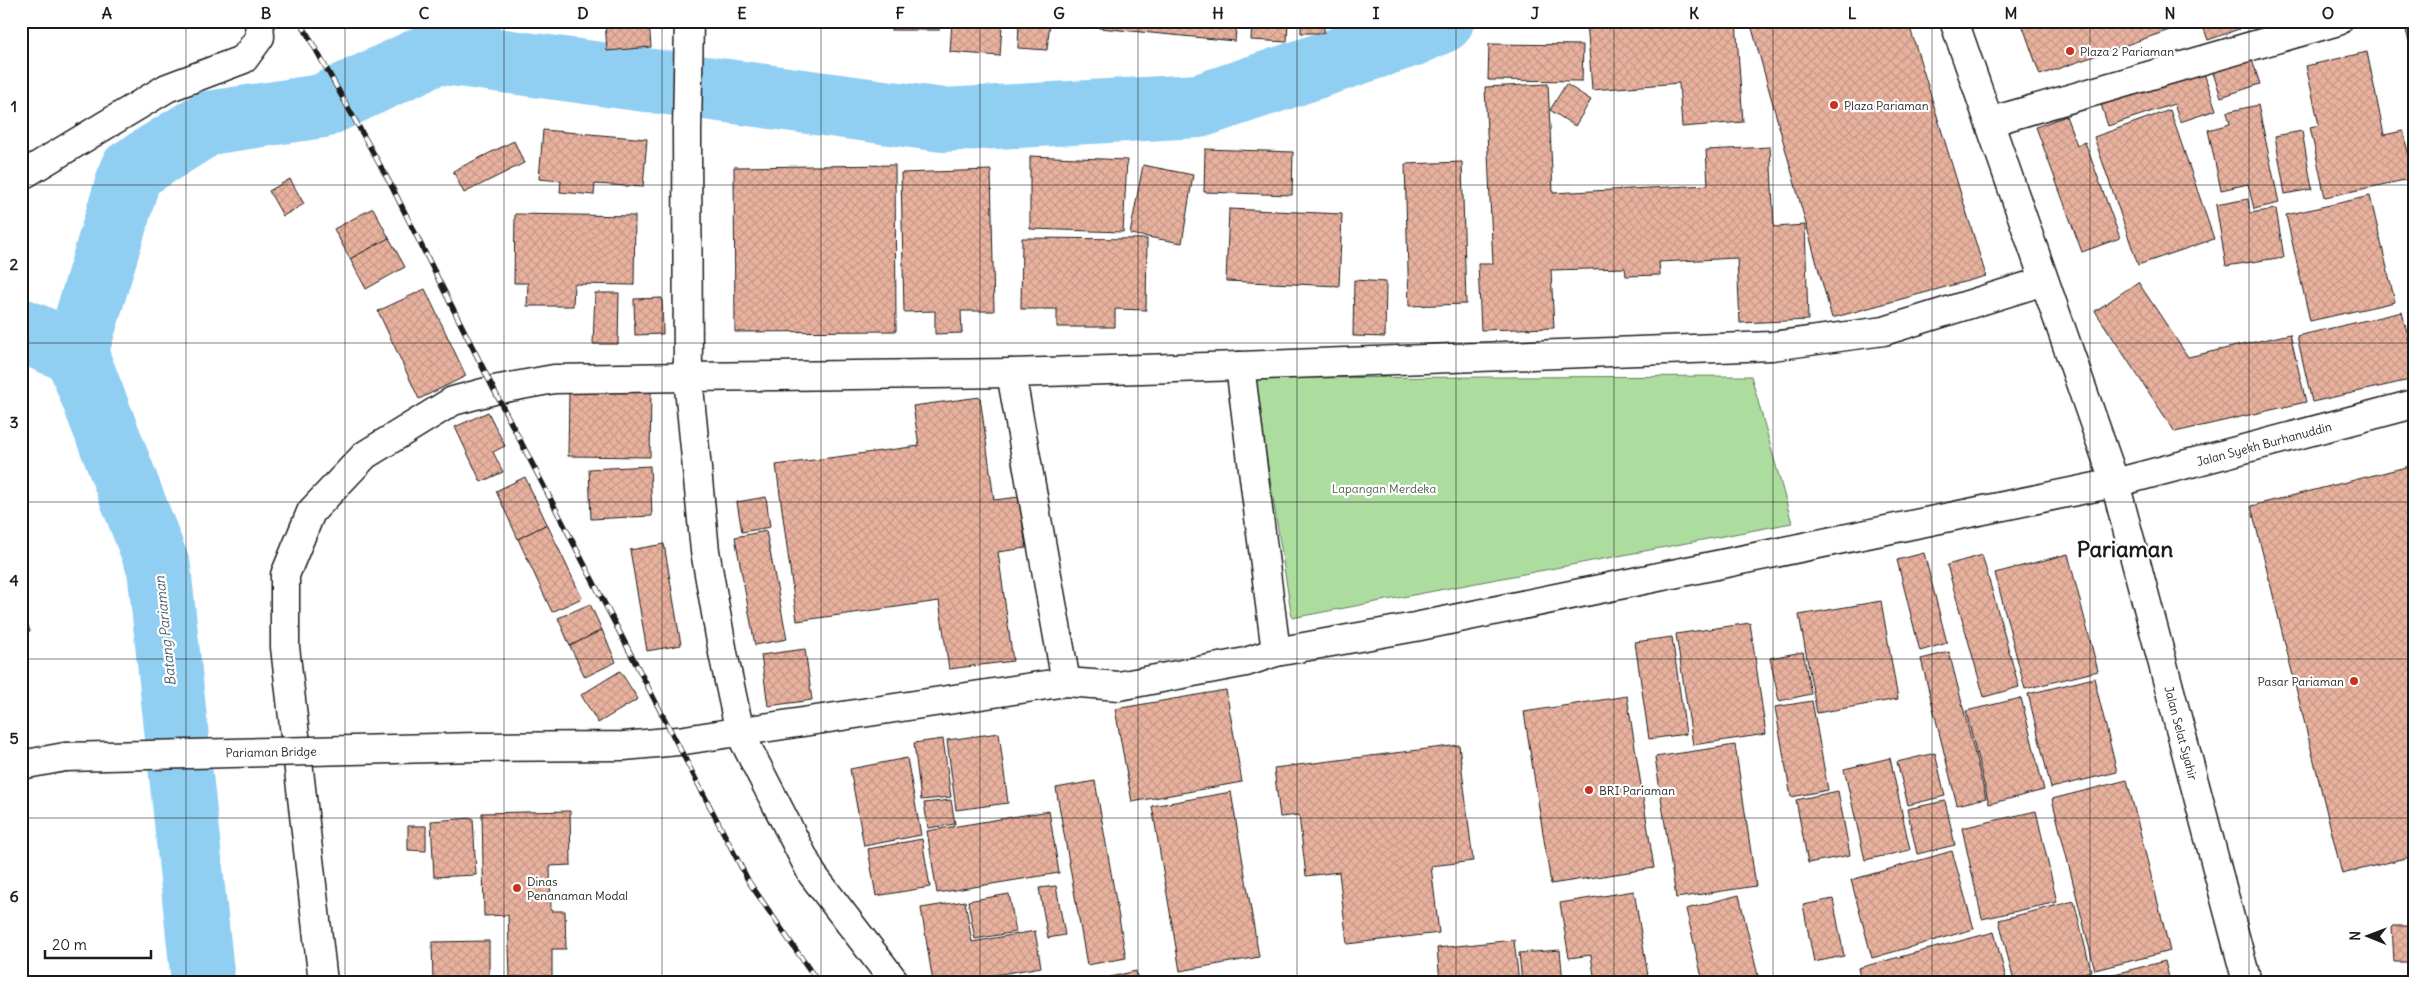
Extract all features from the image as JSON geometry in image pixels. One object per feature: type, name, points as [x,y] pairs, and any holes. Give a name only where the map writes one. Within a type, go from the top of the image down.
[{"type":"street","points":[[21,176],[167,88],[244,59],[260,37],[259,21]]},
{"type":"street","points":[[689,21],[686,132],[688,377],[705,551],[722,653],[740,733],[812,874],[896,982]]},
{"type":"street","name":"Jalan Selat Syahir","points":[[1954,21],[2114,484],[2247,982]]},
{"type":"street","points":[[1989,122],[2338,21]]},
{"type":"street","points":[[323,982],[285,647],[285,575],[311,512],[365,455],[453,401],[494,390],[554,379],[1011,373],[1772,346],[1884,331],[2044,281]]},
{"type":"street","points":[[1240,366],[1276,652]]},
{"type":"street","points":[[1011,373],[1066,682]]},
{"type":"street","name":"Jalan Syekh Burhanuddin","points":[[1276,652],[1415,627],[2114,484],[2414,404]]},
{"type":"street","name":"Pariaman Bridge","points":[[21,765],[64,757],[477,747],[624,746],[740,733],[1066,682],[1119,686],[1246,662],[1276,652]]},
{"type":"green space","name":"Lapangan Merdeka","points":[[1751,376],[1792,523],[1292,618],[1254,378]]},
{"type":"building","points":[[605,21],[649,21],[651,47],[607,51]]},
{"type":"building","points":[[891,21],[939,21],[939,30],[891,30]]},
{"type":"building","points":[[952,21],[1002,25],[1000,56],[950,52]]},
{"type":"building","points":[[1019,21],[1050,21],[1047,50],[1018,48]]},
{"type":"building","points":[[1065,21],[1087,21],[1087,28],[1065,26]]},
{"type":"building","points":[[1099,21],[1237,21],[1235,41],[1099,28]]},
{"type":"building","points":[[1252,21],[1288,21],[1287,42],[1251,40]]},
{"type":"building","points":[[1301,21],[1344,21],[1344,25],[1324,25],[1324,33],[1301,33]]},
{"type":"building","points":[[1587,21],[1736,21],[1743,122],[1682,127],[1679,83],[1592,90]]},
{"type":"building","points":[[1750,21],[1908,21],[1986,276],[1832,318]]},
{"type":"building","name":"Plaza 2 Pariaman","points":[[2021,21],[2175,21],[2178,27],[2040,75]]},
{"type":"building","points":[[2201,21],[2236,21],[2239,29],[2208,40]]},
{"type":"building","points":[[2414,29],[2414,57],[2406,31]]},
{"type":"building","points":[[1489,44],[1583,45],[1582,81],[1488,80]]},
{"type":"building","points":[[2249,51],[2260,84],[2221,97],[2210,64]]},
{"type":"building","points":[[2367,52],[2384,135],[2403,131],[2414,178],[2325,197],[2310,127],[2319,125],[2306,66]]},
{"type":"building","points":[[2202,67],[2216,110],[2180,122],[2174,104],[2108,126],[2100,101]]},
{"type":"building","points":[[1548,84],[1553,193],[1708,185],[1706,150],[1770,147],[1774,227],[1805,225],[1808,320],[1740,323],[1737,258],[1659,262],[1660,275],[1626,276],[1625,268],[1551,270],[1554,328],[1481,330],[1478,264],[1493,264],[1485,87]]},
{"type":"building","points":[[1566,84],[1591,100],[1575,126],[1550,110]]},
{"type":"building","points":[[2258,105],[2279,203],[2254,209],[2248,184],[2221,190],[2208,130],[2230,124],[2227,112]]},
{"type":"building","points":[[2170,110],[2214,239],[2138,265],[2094,137]]},
{"type":"building","points":[[2066,116],[2077,145],[2085,142],[2120,238],[2082,252],[2036,127]]},
{"type":"building","points":[[543,130],[647,139],[643,187],[595,184],[594,195],[560,192],[561,181],[539,179]]},
{"type":"building","points":[[2302,131],[2312,189],[2285,194],[2275,136]]},
{"type":"building","points":[[514,141],[524,163],[464,193],[453,171]]},
{"type":"building","points":[[1205,149],[1293,152],[1292,195],[1204,192]]},
{"type":"building","points":[[1030,156],[1127,160],[1123,232],[1030,229]]},
{"type":"building","points":[[1462,162],[1466,304],[1409,306],[1405,164]]},
{"type":"building","points":[[895,165],[896,331],[735,332],[734,167]]},
{"type":"building","points":[[1143,165],[1193,175],[1182,243],[1130,234]]},
{"type":"building","points":[[991,170],[994,311],[961,311],[962,333],[935,334],[935,311],[904,312],[901,173]]},
{"type":"building","points":[[290,179],[304,204],[283,216],[269,191]]},
{"type":"building","points":[[2370,196],[2395,302],[2310,321],[2286,215]]},
{"type":"building","points":[[2248,199],[2250,213],[2276,209],[2284,257],[2226,266],[2216,205]]},
{"type":"building","points":[[373,208],[389,238],[350,259],[334,229]]},
{"type":"building","points":[[1229,209],[1342,214],[1339,286],[1226,281]]},
{"type":"building","points":[[515,214],[635,216],[634,285],[574,284],[573,306],[527,306],[528,283],[514,283]]},
{"type":"building","points":[[389,238],[405,267],[366,289],[350,259]]},
{"type":"building","points":[[1022,238],[1147,239],[1146,310],[1115,309],[1115,327],[1057,327],[1057,309],[1021,309]]},
{"type":"building","points":[[1354,280],[1386,282],[1385,337],[1353,336]]},
{"type":"building","points":[[2138,282],[2188,357],[2290,334],[2306,402],[2175,432],[2095,311]]},
{"type":"building","points":[[2414,288],[2414,308],[2408,290]]},
{"type":"building","points":[[425,289],[466,376],[419,399],[378,311]]},
{"type":"building","points":[[595,293],[619,293],[618,344],[593,344]]},
{"type":"building","points":[[662,298],[663,334],[635,335],[634,299]]},
{"type":"building","points":[[2402,312],[2414,363],[2414,379],[2312,402],[2297,336]]},
{"type":"building","points":[[569,391],[651,392],[650,457],[568,456]]},
{"type":"building","points":[[980,397],[994,500],[1019,497],[1026,548],[998,552],[1013,661],[949,669],[939,601],[797,621],[776,465],[919,446],[913,406]]},
{"type":"building","points":[[488,412],[505,446],[493,452],[503,472],[481,482],[455,427]]},
{"type":"building","name":"Pasar Pariaman","points":[[2414,465],[2414,856],[2342,874],[2251,506]]},
{"type":"building","points":[[650,466],[652,516],[591,519],[589,469]]},
{"type":"building","points":[[525,477],[547,524],[518,539],[496,491]]},
{"type":"building","points":[[766,497],[770,527],[742,532],[737,502]]},
{"type":"building","points":[[547,524],[582,598],[552,612],[518,539]]},
{"type":"building","points":[[766,531],[787,639],[755,645],[735,537]]},
{"type":"building","points":[[664,544],[681,645],[647,651],[630,550]]},
{"type":"building","points":[[1924,553],[1947,643],[1920,651],[1897,560]]},
{"type":"building","points":[[2068,554],[2098,671],[2025,689],[1995,573]]},
{"type":"building","points":[[1982,555],[2019,687],[1984,697],[1947,565]]},
{"type":"building","points":[[1881,601],[1898,699],[1817,713],[1799,615]]},
{"type":"building","points":[[590,604],[602,630],[570,646],[558,618]]},
{"type":"building","points":[[21,606],[30,631],[21,634]]},
{"type":"building","points":[[1750,623],[1766,734],[1693,745],[1676,634]]},
{"type":"building","points":[[602,630],[616,662],[585,677],[570,646]]},
{"type":"building","points":[[1672,637],[1686,734],[1649,739],[1635,642]]},
{"type":"building","points":[[805,649],[812,700],[768,706],[761,655]]},
{"type":"building","points":[[1803,652],[1811,694],[1779,701],[1770,658]]},
{"type":"building","points":[[1949,652],[1986,798],[1957,805],[1921,659]]},
{"type":"building","points":[[620,671],[638,699],[598,723],[581,695]]},
{"type":"building","points":[[2094,678],[2117,772],[2051,788],[2028,694]]},
{"type":"building","points":[[1226,690],[1242,782],[1132,802],[1115,709]]},
{"type":"building","name":"BRI Pariaman","points":[[1627,696],[1654,868],[1551,884],[1524,712]]},
{"type":"building","points":[[2021,698],[2044,790],[1989,804],[1966,711]]},
{"type":"building","points":[[1812,701],[1828,790],[1791,797],[1775,707]]},
{"type":"building","points":[[999,733],[1008,803],[956,810],[947,740]]},
{"type":"building","points":[[943,739],[951,797],[921,800],[914,743]]},
{"type":"building","points":[[1459,745],[1473,861],[1431,866],[1439,933],[1347,944],[1339,872],[1306,876],[1299,815],[1280,817],[1274,768]]},
{"type":"building","points":[[1735,745],[1756,886],[1676,898],[1655,757]]},
{"type":"building","points":[[1935,753],[1945,796],[1908,805],[1897,762]]},
{"type":"building","points":[[907,758],[921,835],[864,846],[850,769]]},
{"type":"building","points":[[1890,758],[1910,850],[1865,860],[1844,769]]},
{"type":"building","points":[[2127,780],[2170,951],[2095,970],[2052,799]]},
{"type":"building","points":[[1095,781],[1126,958],[1087,965],[1056,788]]},
{"type":"building","points":[[1838,791],[1850,855],[1808,863],[1796,800]]},
{"type":"building","points":[[1231,792],[1259,957],[1180,971],[1152,806]]},
{"type":"building","points":[[951,800],[955,824],[928,828],[924,803]]},
{"type":"building","points":[[1945,801],[1955,845],[1917,854],[1907,809]]},
{"type":"building","name":"Dinas Penanaman Modal","points":[[570,811],[571,865],[550,866],[551,911],[565,911],[566,949],[552,949],[552,976],[510,977],[508,915],[484,916],[482,813]]},
{"type":"building","points":[[1049,811],[1059,873],[937,893],[927,831]]},
{"type":"building","points":[[2036,811],[2057,902],[1982,919],[1962,828]]},
{"type":"building","points":[[473,818],[476,875],[434,877],[431,821]]},
{"type":"building","points":[[408,826],[426,826],[426,851],[408,850]]},
{"type":"building","points":[[922,839],[930,887],[876,896],[868,849]]},
{"type":"building","points":[[1952,851],[1974,929],[1872,958],[1851,880]]},
{"type":"building","points":[[1056,886],[1065,935],[1048,938],[1039,888]]},
{"type":"building","points":[[1634,891],[1649,982],[1595,982],[1591,955],[1569,958],[1560,903]]},
{"type":"building","points":[[1009,894],[1016,932],[975,939],[968,901]]},
{"type":"building","points":[[1739,895],[1758,976],[1737,982],[1703,982],[1686,909]]},
{"type":"building","points":[[1833,899],[1844,956],[1814,962],[1803,905]]},
{"type":"building","points":[[965,901],[972,942],[1035,931],[1041,967],[956,982],[933,982],[921,908]]},
{"type":"building","points":[[2074,901],[2091,971],[2048,982],[2014,982],[1999,920]]},
{"type":"building","points":[[2392,926],[2414,926],[2414,962],[2394,962]]},
{"type":"building","points":[[1994,932],[2007,982],[1861,982],[1858,968]]},
{"type":"building","points":[[1514,940],[1519,982],[1440,982],[1437,948]]},
{"type":"building","points":[[489,941],[489,982],[433,982],[432,942]]},
{"type":"building","points":[[1560,950],[1563,982],[1522,982],[1519,953]]},
{"type":"building","points":[[2165,961],[2170,982],[2083,982]]},
{"type":"building","points":[[1136,971],[1138,982],[1089,982]]},
{"type":"building","points":[[2346,978],[2347,982],[2334,982]]},
{"type":"waterway","points":[[76,353],[131,171],[208,123],[322,106],[437,52],[943,120],[1199,106],[1411,35],[1442,21]]},
{"type":"waterway","name":"Batang Pariaman","points":[[21,330],[76,353],[159,568],[203,982]]},
{"type":"railway","points":[[300,21],[391,185],[494,390],[749,882],[818,982]]},
{"type":"place","name":"Plaza 2 Pariaman","points":[[2070,51]]},
{"type":"place","name":"Plaza Pariaman","points":[[1834,105]]},
{"type":"place","name":"Pasar Pariaman","points":[[2354,681]]},
{"type":"place","name":"BRI Pariaman","points":[[1589,790]]},
{"type":"place","name":"Dinas Penanaman Modal","points":[[517,888]]},
{"type":"district","name":"Pariaman","points":[[2125,549]]}]
